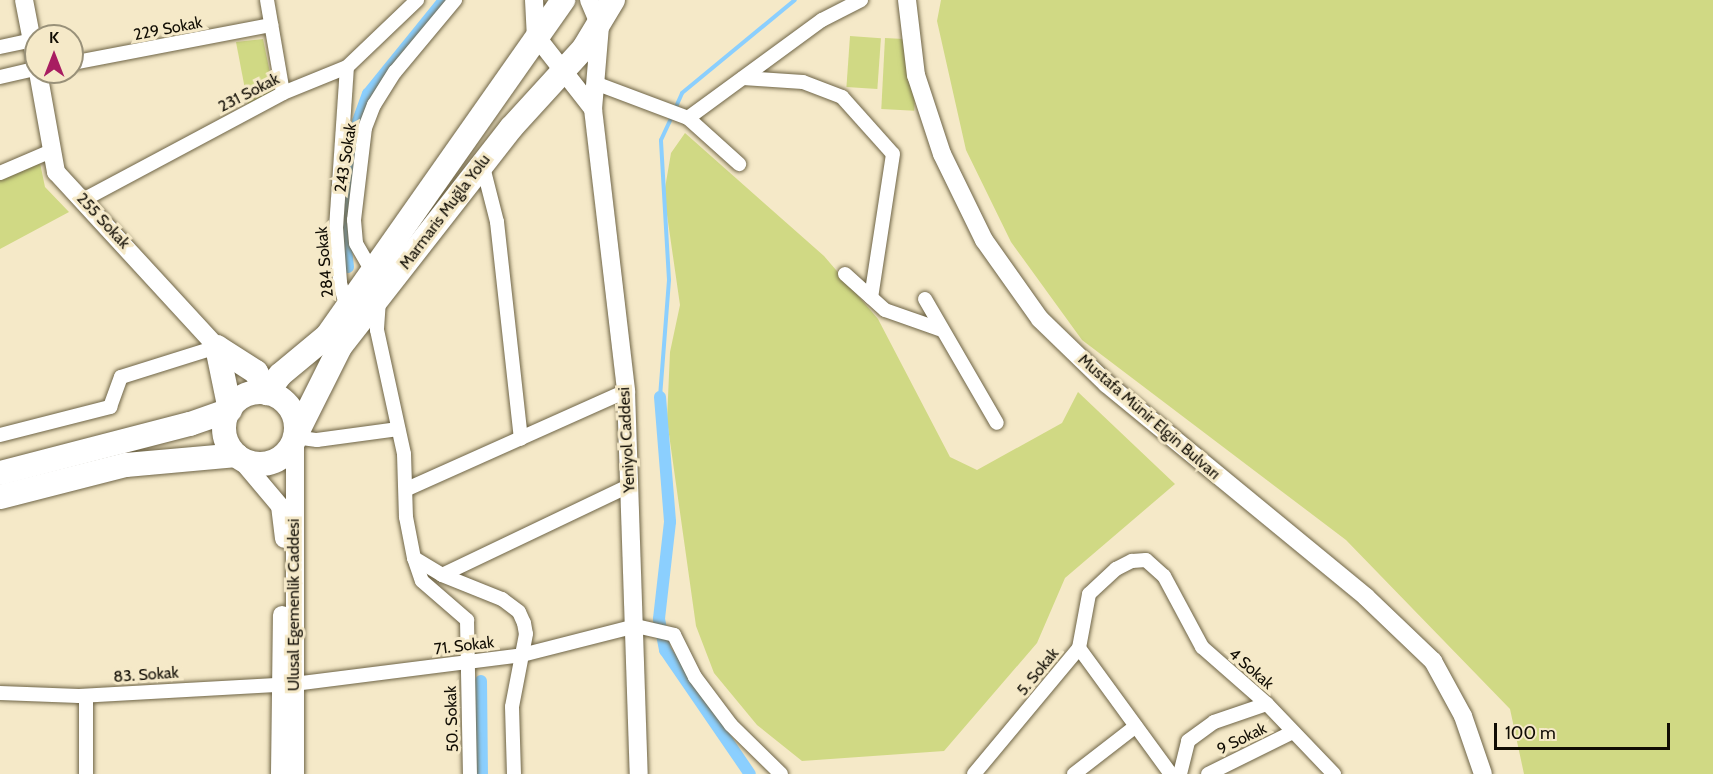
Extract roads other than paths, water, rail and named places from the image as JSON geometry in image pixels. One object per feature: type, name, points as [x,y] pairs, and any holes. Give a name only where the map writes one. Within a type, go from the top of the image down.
[{"type":"highway","points":[[0,473],[190,424],[230,410],[244,397],[267,393],[280,375],[327,336],[374,273],[563,0]]},
{"type":"highway","name":"Marmaris Muğla Yolu","points":[[295,437],[340,347],[482,163],[600,26],[613,0]]},
{"type":"highway","points":[[0,497],[126,465],[237,455],[253,463],[271,462],[286,452],[295,437],[293,414],[287,404],[267,393],[256,372],[217,346]]},
{"type":"highway","points":[[217,346],[230,410],[225,435],[237,455]]},
{"type":"street","points":[[24,0],[29,24]]},
{"type":"street","points":[[267,0],[283,93]]},
{"type":"street","name":"231 Sokak","points":[[83,200],[283,93],[347,67],[399,7],[417,0]]},
{"type":"street","name":"243 Sokak","points":[[374,273],[356,243],[354,220],[365,128],[374,105],[394,72],[455,0]]},
{"type":"street","points":[[534,0],[536,36]]},
{"type":"street","name":"Yeniyol Caddesi","points":[[589,0],[600,26],[593,109],[626,391],[629,486],[651,629],[639,774]]},
{"type":"street","points":[[678,114],[743,78],[837,6],[861,0]]},
{"type":"street","name":"Mustafa Münir Elgin Bulvarı","points":[[907,0],[916,75],[942,154],[984,240],[1040,319],[1107,384],[1366,597],[1433,661],[1463,716],[1483,774]]},
{"type":"street","name":"229 Sokak","points":[[84,61],[271,25]]},
{"type":"street","name":"Yeniyol Caddesi","points":[[536,36],[593,109]]},
{"type":"street","points":[[0,47],[24,42]]},
{"type":"street","name":"284 Sokak","points":[[347,67],[336,228],[340,282],[347,309]]},
{"type":"street","points":[[0,77],[24,73]]},
{"type":"street","points":[[743,78],[803,82],[842,97],[893,154],[872,297]]},
{"type":"street","name":"255 Sokak","points":[[39,84],[56,172],[217,346]]},
{"type":"street","points":[[595,84],[678,114],[739,164]]},
{"type":"street","points":[[0,173],[51,151]]},
{"type":"street","points":[[482,163],[497,222],[521,439]]},
{"type":"street","points":[[845,274],[885,310],[942,330]]},
{"type":"street","points":[[379,299],[377,330],[398,429],[407,489],[406,517],[414,558],[442,575],[501,599],[519,612],[526,634],[512,706],[514,774]]},
{"type":"street","points":[[925,299],[997,423]]},
{"type":"street","points":[[0,435],[110,407],[121,377],[217,346]]},
{"type":"street","points":[[407,489],[626,391]]},
{"type":"street","points":[[295,437],[317,440],[398,429]]},
{"type":"street","name":"Ulusal Egemenlik Caddesi","points":[[279,774],[287,685],[295,437]]},
{"type":"street","name":"Ulusal Egemenlik Caddesi","points":[[237,455],[279,506],[283,522],[287,685],[295,774]]},
{"type":"street","points":[[442,575],[629,486]]},
{"type":"street","name":"50. Sokak","points":[[414,558],[422,581],[467,620],[466,663],[470,774]]},
{"type":"street","name":"5. Sokak","points":[[974,774],[1079,648],[1089,594],[1116,569],[1132,561],[1146,560],[1164,576]]},
{"type":"street","name":"4 Sokak","points":[[1164,576],[1202,647],[1267,704],[1291,733],[1334,774]]},
{"type":"street","points":[[651,629],[674,635],[695,676],[732,725],[781,774]]},
{"type":"street","name":"71. Sokak","points":[[287,685],[522,655],[651,629]]},
{"type":"street","points":[[1079,648],[1171,774]]},
{"type":"street","name":"83. Sokak","points":[[0,693],[86,696],[287,685]]},
{"type":"street","points":[[86,696],[86,774]]},
{"type":"street","points":[[1180,774],[1188,741],[1214,722],[1267,704]]},
{"type":"street","points":[[1074,774],[1136,726]]},
{"type":"street","name":"9 Sokak","points":[[1208,774],[1291,733]]},
{"type":"waterway","points":[[348,267],[342,213],[358,121],[368,94],[444,0]]},
{"type":"waterway","points":[[675,109],[682,93],[795,0]]},
{"type":"waterway","points":[[660,397],[669,280],[661,140],[672,116]]},
{"type":"waterway","points":[[660,397],[670,522],[659,619],[665,650],[750,774]]},
{"type":"waterway","points":[[481,681],[482,774]]}]
